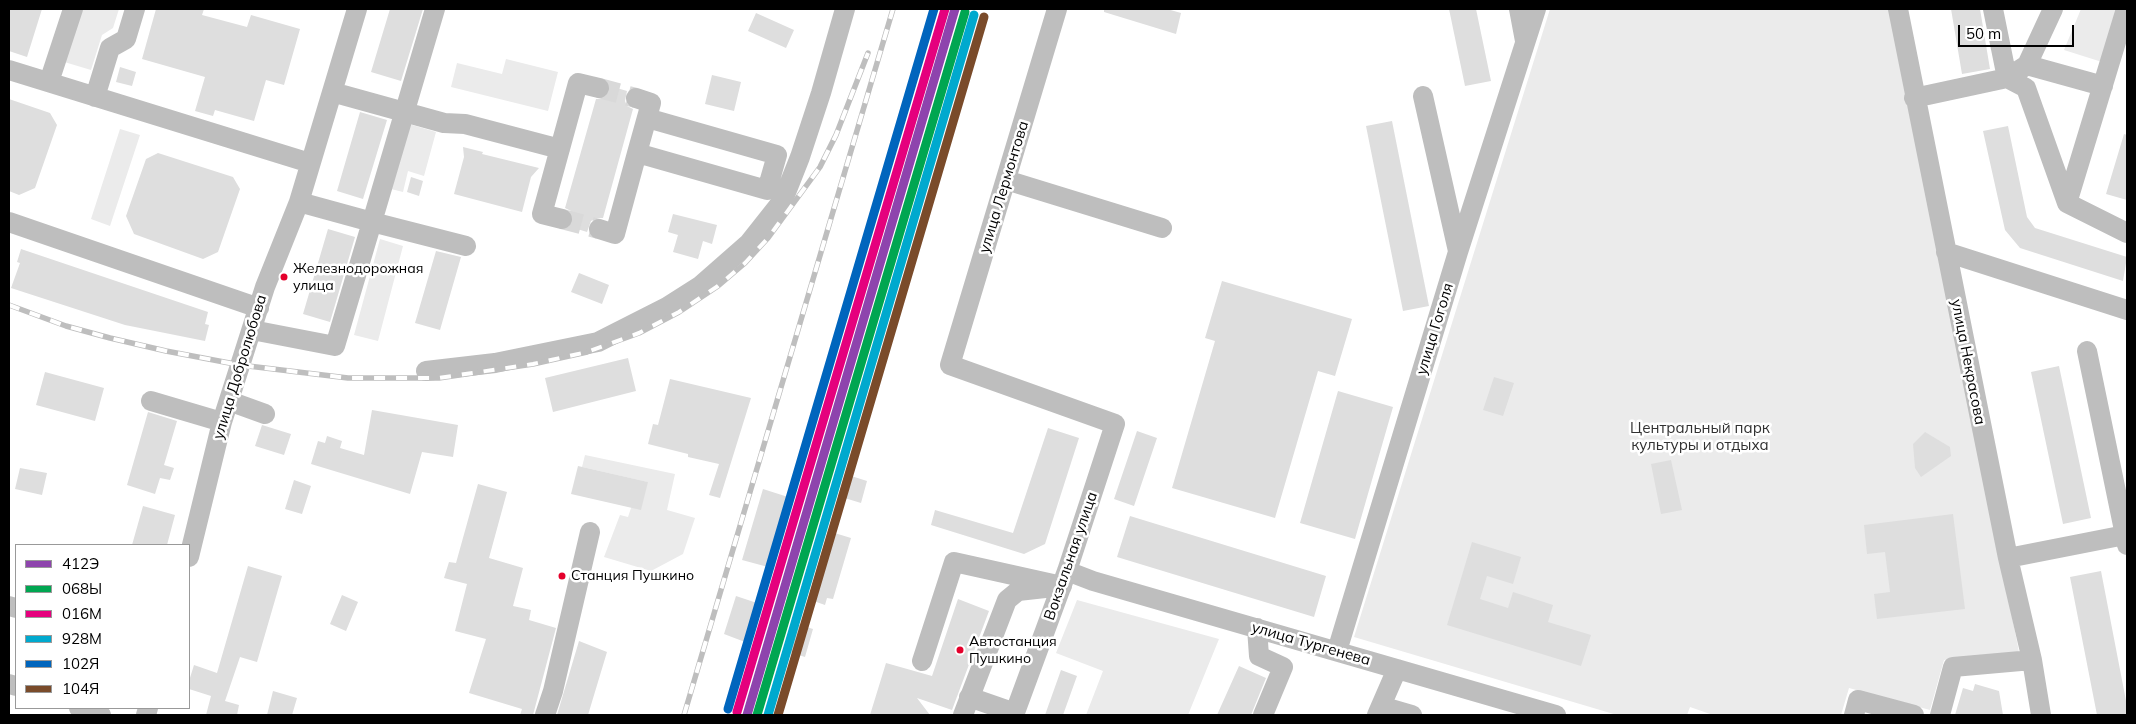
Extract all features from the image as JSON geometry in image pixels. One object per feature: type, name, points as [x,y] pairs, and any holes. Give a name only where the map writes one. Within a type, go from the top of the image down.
[{"type":"street","points":[[49,82],[73,9]]},
{"type":"street","points":[[95,97],[110,48],[126,39],[135,9]]},
{"type":"street","name":"улица Добролюбова","points":[[190,553],[222,422],[265,287],[299,202],[357,9]]},
{"type":"street","points":[[252,330],[335,346],[434,9]]},
{"type":"street","points":[[426,371],[495,363],[598,342],[667,307],[700,286],[749,243],[783,200],[806,138],[845,9]]},
{"type":"street","name":"улица Лермонтова","points":[[1057,9],[950,365],[1115,424]]},
{"type":"street","points":[[1519,9],[1526,43]]},
{"type":"street","name":"улица Гоголя","points":[[1337,651],[1458,252],[1536,9]]},
{"type":"street","name":"улица Некрасова","points":[[1898,9],[1914,98],[2008,558],[2032,660],[2041,715]]},
{"type":"street","points":[[1994,9],[2007,78]]},
{"type":"street","points":[[1914,98],[2007,78],[2027,66],[2053,9]]},
{"type":"street","points":[[2067,203],[2126,9]]},
{"type":"street","points":[[2027,66],[2103,86]]},
{"type":"street","points":[[9,70],[310,163]]},
{"type":"street","points":[[2007,78],[2026,88],[2067,203],[2127,233]]},
{"type":"street","points":[[562,219],[542,214],[578,83],[599,88]]},
{"type":"street","points":[[332,92],[444,123],[465,124],[560,149]]},
{"type":"street","points":[[1423,96],[1458,252]]},
{"type":"street","points":[[599,229],[615,234],[651,103],[636,98]]},
{"type":"street","points":[[637,153],[768,190],[777,155],[647,118]]},
{"type":"street","points":[[1006,180],[1162,228]]},
{"type":"street","points":[[299,202],[466,246]]},
{"type":"street","points":[[9,222],[259,308]]},
{"type":"street","points":[[1946,252],[2127,310]]},
{"type":"street","points":[[2008,558],[2126,540],[2087,351]]},
{"type":"street","points":[[151,401],[222,422]]},
{"type":"street","points":[[229,401],[265,414]]},
{"type":"street","name":"Вокзальная улица","points":[[1015,714],[1064,579],[1115,424]]},
{"type":"street","points":[[545,715],[553,691],[590,532]]},
{"type":"street","name":"улица Тургенева","points":[[922,661],[954,562],[1064,579],[1257,628],[1556,715]]},
{"type":"street","points":[[1015,714],[966,706],[1007,600],[1018,591],[1064,579]]},
{"type":"street","points":[[1257,628],[1259,656],[1283,667],[1263,715]]},
{"type":"street","points":[[1940,715],[1952,667],[2032,660]]},
{"type":"street","points":[[1397,669],[1379,711],[1412,715]]},
{"type":"street","points":[[1854,715],[1858,700],[1914,715]]},
{"type":"street","points":[[82,709],[101,715]]},
{"type":"green space","points":[[78,9],[119,9],[113,28],[102,35],[91,70],[61,61]]},
{"type":"green space","name":"Центральный парк культуры и отдыха","points":[[1550,9],[1893,9],[2019,652],[1944,660],[1930,710],[1849,688],[1841,715],[1713,715],[1690,707],[1687,715],[1617,715],[1354,637]]},
{"type":"green space","points":[[2081,9],[2117,9],[2102,62],[2064,50]]},
{"type":"green space","points":[[506,59],[558,72],[548,111],[451,87],[457,63],[502,74]]},
{"type":"green space","points":[[409,124],[436,132],[424,176],[408,171],[403,192],[391,189]]},
{"type":"green space","points":[[120,129],[140,135],[110,226],[91,219]]},
{"type":"green space","points":[[380,239],[403,246],[378,341],[354,335]]},
{"type":"green space","points":[[585,455],[675,474],[667,510],[695,518],[683,554],[651,571],[604,557],[620,515],[628,517],[631,508],[647,482],[582,467]]},
{"type":"green space","points":[[1077,600],[1219,639],[1188,715],[1086,715],[1103,671],[1056,653]]},
{"type":"building","points":[[9,9],[42,9],[27,57],[9,51]]},
{"type":"building","points":[[156,9],[204,9],[202,15],[247,27],[251,15],[300,29],[284,85],[266,80],[254,121],[215,110],[213,116],[195,111],[205,77],[142,59]]},
{"type":"building","points":[[390,9],[423,9],[401,81],[371,72]]},
{"type":"building","points":[[1104,9],[1167,9],[1181,13],[1176,34],[1104,12]]},
{"type":"building","points":[[1449,9],[1476,9],[1491,81],[1465,86]]},
{"type":"building","points":[[1951,9],[1980,9],[1990,69],[1962,74]]},
{"type":"building","points":[[756,13],[794,30],[786,48],[748,31]]},
{"type":"building","points":[[120,67],[136,72],[132,86],[116,82]]},
{"type":"building","points":[[712,75],[741,82],[734,111],[705,104]]},
{"type":"building","points":[[610,86],[627,91],[625,101],[627,106],[633,109],[603,218],[596,218],[591,221],[587,232],[571,227],[573,216],[571,211],[565,208],[596,99],[602,99],[607,96]]},
{"type":"building","points":[[9,99],[50,113],[57,125],[35,188],[19,195],[9,191]]},
{"type":"building","points":[[360,112],[387,120],[363,199],[337,191]]},
{"type":"building","points":[[1392,121],[1429,306],[1403,311],[1366,126]]},
{"type":"building","points":[[2008,126],[2027,217],[2035,228],[2127,257],[2123,281],[2020,248],[2005,230],[1983,131]]},
{"type":"building","points":[[2124,134],[2127,135],[2127,200],[2106,194]]},
{"type":"building","points":[[463,147],[483,152],[482,154],[539,168],[531,177],[522,212],[454,194],[464,157]]},
{"type":"building","points":[[158,153],[233,177],[240,189],[218,252],[203,259],[134,234],[126,216],[146,159]]},
{"type":"building","points":[[411,177],[423,181],[419,196],[407,192]]},
{"type":"building","points":[[673,214],[717,225],[712,244],[703,241],[698,259],[673,252],[678,235],[668,232]]},
{"type":"building","points":[[328,229],[355,237],[330,322],[303,314]]},
{"type":"building","points":[[21,249],[208,312],[205,324],[209,325],[205,341],[125,325],[11,288],[20,263],[17,262]]},
{"type":"building","points":[[436,251],[461,257],[440,330],[415,323]]},
{"type":"building","points":[[579,273],[609,285],[602,304],[571,292]]},
{"type":"building","points":[[1222,281],[1352,319],[1335,376],[1318,371],[1275,518],[1172,488],[1215,341],[1205,338]]},
{"type":"building","points":[[628,358],[636,391],[553,412],[545,378]]},
{"type":"building","points":[[2059,366],[2091,518],[2063,524],[2031,372]]},
{"type":"building","points":[[45,372],[104,388],[95,421],[36,405]]},
{"type":"building","points":[[1494,377],[1514,383],[1503,416],[1483,410]]},
{"type":"building","points":[[670,379],[751,398],[720,498],[709,495],[719,464],[688,457],[688,454],[648,444],[653,424],[658,425]]},
{"type":"building","points":[[1338,391],[1393,407],[1355,539],[1300,523]]},
{"type":"building","points":[[372,410],[458,425],[453,457],[422,452],[410,494],[311,464],[318,441],[325,443],[327,436],[342,441],[340,448],[364,455]]},
{"type":"building","points":[[148,412],[177,421],[164,465],[174,468],[170,480],[160,478],[155,494],[127,485]]},
{"type":"building","points":[[262,425],[291,434],[284,455],[255,446]]},
{"type":"building","points":[[1048,428],[1079,438],[1045,544],[1024,554],[931,525],[935,510],[1013,533]]},
{"type":"building","points":[[1137,431],[1157,438],[1134,506],[1114,499]]},
{"type":"building","points":[[1925,432],[1950,447],[1951,456],[1921,477],[1915,468],[1913,444]]},
{"type":"building","points":[[1671,460],[1682,510],[1661,514],[1651,464]]},
{"type":"building","points":[[578,466],[648,482],[641,510],[571,494]]},
{"type":"building","points":[[20,468],[47,473],[42,495],[15,489]]},
{"type":"building","points":[[845,474],[867,481],[861,503],[838,496]]},
{"type":"building","points":[[294,480],[311,486],[302,514],[285,509]]},
{"type":"building","points":[[478,484],[507,492],[489,558],[523,568],[513,606],[531,610],[529,620],[556,628],[533,715],[520,715],[522,709],[469,693],[486,639],[455,631],[467,584],[444,578],[449,562],[456,563]]},
{"type":"building","points":[[763,489],[788,497],[768,567],[742,560]]},
{"type":"building","points":[[143,506],[175,515],[167,544],[132,544]]},
{"type":"building","points":[[1953,514],[1965,609],[1877,619],[1874,594],[1890,592],[1885,552],[1867,554],[1864,525]]},
{"type":"building","points":[[1130,516],[1326,576],[1314,617],[1117,557]]},
{"type":"building","points":[[828,531],[851,538],[833,599],[827,598],[825,605],[808,599]]},
{"type":"building","points":[[1472,542],[1521,557],[1513,584],[1487,576],[1480,599],[1508,608],[1513,592],[1553,605],[1548,622],[1591,635],[1581,666],[1447,625]]},
{"type":"building","points":[[248,566],[282,576],[257,662],[240,657],[225,701],[239,705],[237,715],[206,715],[211,696],[190,689],[190,678],[194,665],[217,673]]},
{"type":"building","points":[[2101,571],[2127,706],[2127,715],[2097,715],[2070,577]]},
{"type":"building","points":[[342,595],[358,602],[346,631],[330,624]]},
{"type":"building","points":[[736,596],[757,603],[745,642],[724,634]]},
{"type":"building","points":[[958,599],[989,611],[952,710],[917,698],[930,715],[870,715],[886,663],[932,676]]},
{"type":"building","points":[[797,624],[813,629],[805,657],[789,652]]},
{"type":"building","points":[[579,641],[607,652],[588,715],[557,715]]},
{"type":"building","points":[[1239,666],[1266,678],[1251,715],[1217,715]]},
{"type":"building","points":[[1061,670],[1077,676],[1063,715],[1045,715]]},
{"type":"building","points":[[1975,684],[1999,691],[2003,715],[1955,715],[1963,688],[1973,691]]},
{"type":"building","points":[[273,691],[297,698],[292,715],[267,715]]},
{"type":"tunnel","points":[[599,88],[636,98]]},
{"type":"tunnel","points":[[562,219],[599,229]]},
{"type":"railway","points":[[684,715],[893,9]]},
{"type":"railway","points":[[9,305],[66,326],[166,351],[240,365],[348,378],[439,378],[533,364],[587,352],[639,333],[679,312],[718,286],[745,263],[768,238],[820,167],[836,135],[868,53]]},
{"type":"transit line","name":"102Я","points":[[728,709],[934,9]]},
{"type":"transit line","name":"016М","points":[[737,712],[945,9]]},
{"type":"transit line","name":"412Э","points":[[747,715],[955,9]]},
{"type":"transit line","name":"068Ы","points":[[757,715],[965,12]]},
{"type":"transit line","name":"928М","points":[[768,715],[974,15]]},
{"type":"transit line","name":"104Я","points":[[778,715],[984,17]]},
{"type":"place","name":"Железнодорожная улица","points":[[284,277]]},
{"type":"place","name":"Станция Пушкино","points":[[562,576]]},
{"type":"place","name":"Автостанция Пушкино","points":[[960,650]]}]
